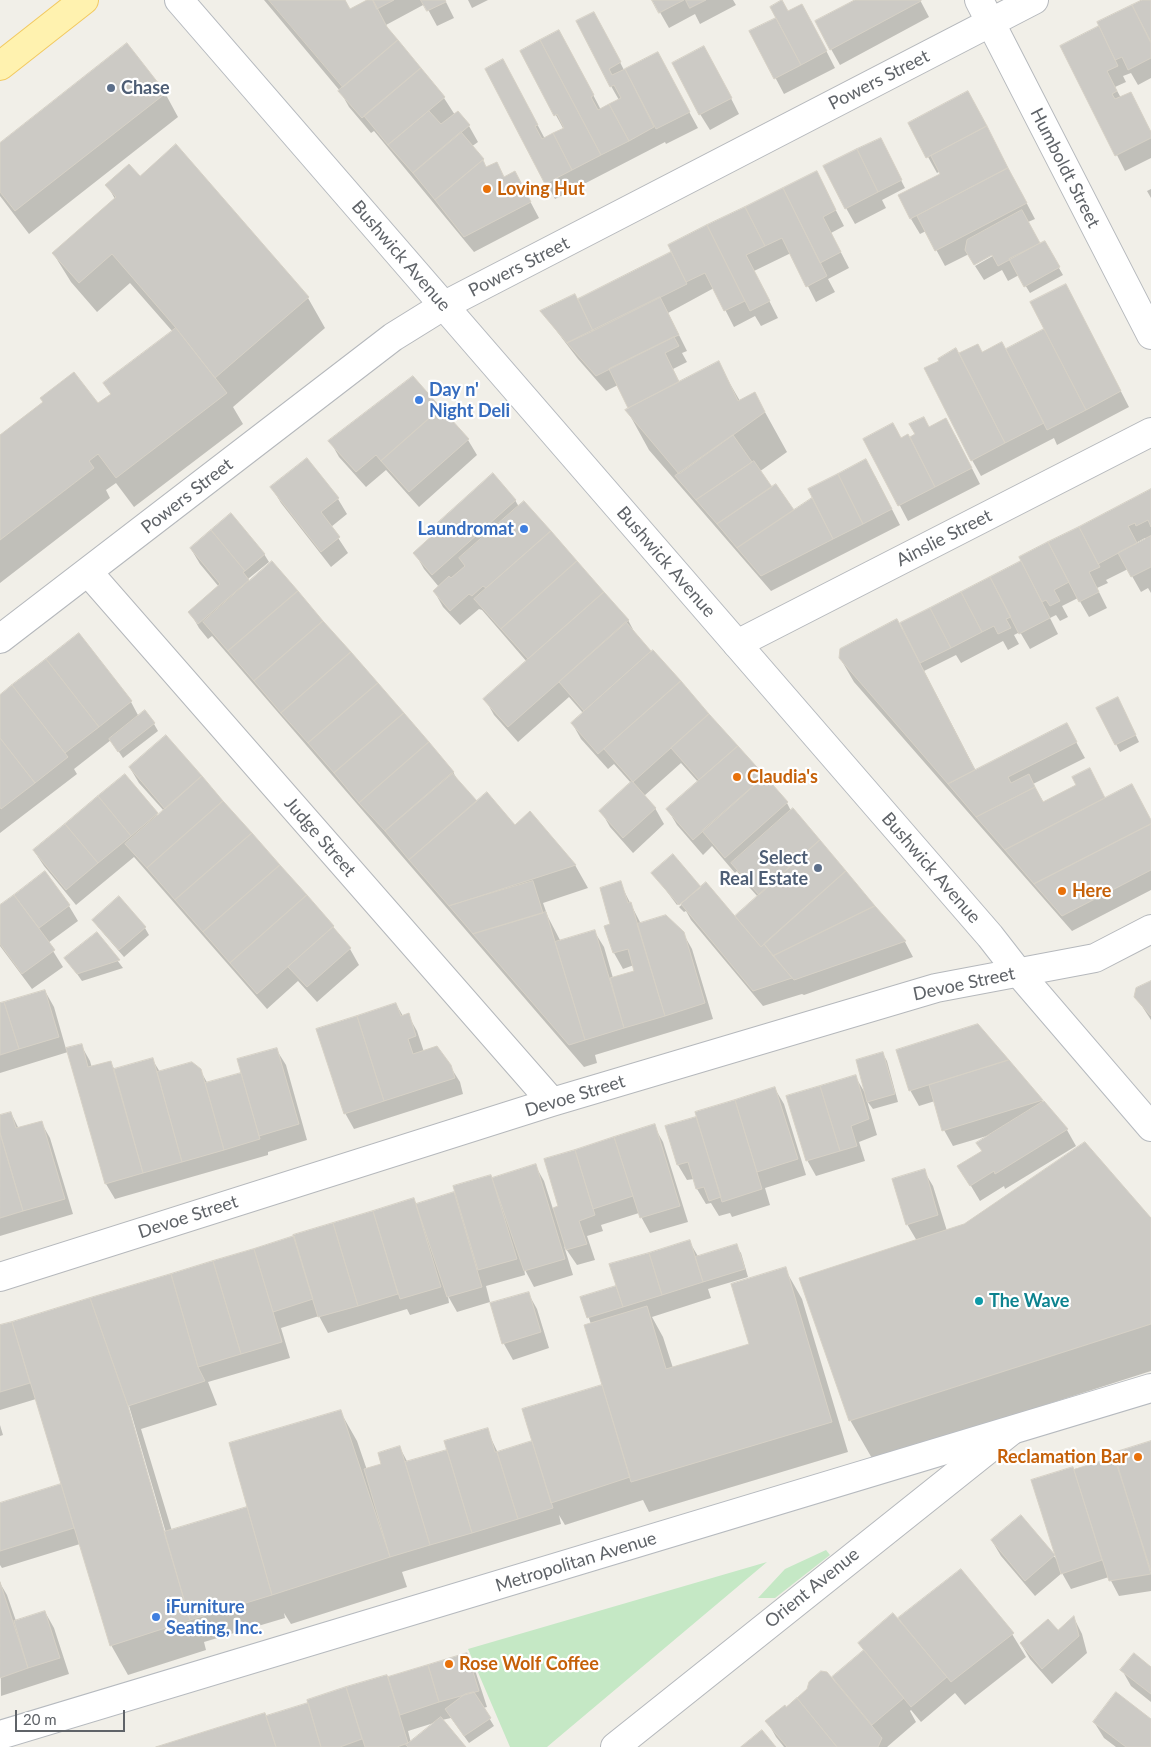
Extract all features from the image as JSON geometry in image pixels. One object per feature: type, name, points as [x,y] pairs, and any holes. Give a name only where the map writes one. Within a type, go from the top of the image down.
[{"type":"main road","points":[[0,66],[84,0]]},
{"type":"street","name":"Bushwick Avenue","points":[[178,0],[990,936],[1018,972],[1151,1127]]},
{"type":"street","name":"Powers Street","points":[[0,639],[393,337],[444,306],[985,11],[1034,0]]},
{"type":"street","name":"Humboldt Street","points":[[985,11],[1151,335]]},
{"type":"street","name":"Ainslie Street","points":[[737,644],[1151,432]]},
{"type":"street","name":"Judge Street","points":[[88,572],[552,1102]]},
{"type":"street","name":"Devoe Street","points":[[0,1277],[552,1102],[936,988],[1095,958],[1151,929]]},
{"type":"street","name":"Metropolitan Avenue","points":[[0,1736],[1151,1388]]},
{"type":"street","name":"Orient Avenue","points":[[614,1747],[1012,1431]]},
{"type":"green space","points":[[826,1550],[830,1555],[775,1598],[758,1598],[785,1569]]},
{"type":"green space","points":[[767,1562],[547,1747],[510,1747],[468,1649]]},
{"type":"building","points":[[269,0],[345,0],[350,9],[367,0],[373,0],[387,27],[398,40],[343,87]]},
{"type":"building","points":[[373,0],[394,0],[377,9]]},
{"type":"building","points":[[421,0],[445,0],[446,2],[427,11]]},
{"type":"building","points":[[652,0],[684,0],[659,13]]},
{"type":"building","points":[[686,0],[706,0],[690,8]]},
{"type":"building","points":[[782,0],[788,11],[802,4],[827,51],[801,65],[770,7]]},
{"type":"building","points":[[855,0],[921,1],[830,50],[815,21]]},
{"type":"building","points":[[1142,0],[1151,0],[1151,42],[1132,5]]},
{"type":"building","points":[[1132,5],[1151,43],[1151,58],[1128,70],[1122,57],[1115,60],[1097,22]]},
{"type":"building","points":[[594,12],[621,62],[609,69],[612,75],[625,69],[654,127],[629,141],[609,104],[621,98],[614,85],[610,87],[576,21]]},
{"type":"building","points":[[776,18],[801,65],[774,79],[749,31]]},
{"type":"building","points":[[1099,26],[1118,66],[1107,71],[1117,91],[1112,94],[1115,99],[1131,92],[1151,132],[1151,138],[1115,156],[1060,46]]},
{"type":"building","points":[[559,30],[594,95],[591,97],[598,110],[609,104],[629,141],[601,155],[540,40]]},
{"type":"building","points":[[398,40],[421,68],[362,118],[338,91]]},
{"type":"building","points":[[540,40],[601,155],[572,170],[553,133],[564,128],[557,114],[554,116],[520,51]]},
{"type":"building","points":[[127,43],[166,93],[15,211],[0,192],[0,143]]},
{"type":"building","points":[[704,46],[732,98],[699,115],[672,63]]},
{"type":"building","points":[[658,52],[690,112],[656,129],[625,69]]},
{"type":"building","points":[[503,59],[538,125],[535,126],[542,139],[553,133],[572,170],[545,184],[485,69]]},
{"type":"building","points":[[421,68],[445,97],[388,145],[364,116]]},
{"type":"building","points":[[968,91],[987,126],[926,158],[908,123]]},
{"type":"building","points":[[429,111],[441,124],[458,111],[470,125],[413,173],[388,145]]},
{"type":"building","points":[[987,126],[1008,168],[910,219],[898,195],[940,174],[931,156]]},
{"type":"building","points":[[461,132],[484,159],[435,200],[413,173]]},
{"type":"building","points":[[881,138],[902,180],[878,192],[857,149]]},
{"type":"building","points":[[176,144],[309,297],[215,378],[176,328],[112,254],[79,283],[52,253],[116,197],[105,185],[129,164],[140,176]]},
{"type":"building","points":[[857,149],[878,192],[845,209],[823,166]]},
{"type":"building","name":"Loving Hut","points":[[483,160],[486,167],[497,162],[504,177],[515,171],[531,202],[464,237],[435,200]]},
{"type":"building","points":[[1008,168],[1027,203],[935,251],[917,216]]},
{"type":"building","points":[[817,171],[836,210],[823,217],[841,252],[820,263],[783,188]]},
{"type":"building","points":[[783,188],[827,276],[806,287],[782,238],[765,246],[745,207]]},
{"type":"building","points":[[745,207],[765,246],[746,255],[770,301],[750,311],[707,225]]},
{"type":"building","points":[[1022,210],[1040,243],[998,266],[992,255],[974,265],[965,250],[967,240]]},
{"type":"building","points":[[707,225],[745,301],[724,311],[705,273],[686,282],[668,245]]},
{"type":"building","points":[[1045,241],[1060,267],[1024,287],[1009,259]]},
{"type":"building","points":[[671,252],[687,284],[593,331],[578,299]]},
{"type":"building","points":[[1066,284],[1121,391],[1086,410],[1030,302]]},
{"type":"building","points":[[575,294],[593,331],[567,343],[540,311]]},
{"type":"building","points":[[660,297],[679,335],[596,376],[567,343]]},
{"type":"building","points":[[176,328],[227,393],[116,478],[98,454],[89,461],[94,468],[0,540],[0,435],[43,402],[40,398],[74,372],[98,403],[111,394],[103,383]]},
{"type":"building","points":[[1044,329],[1086,410],[1047,430],[1006,349]]},
{"type":"building","points":[[674,337],[679,346],[665,353],[679,382],[628,408],[609,369]]},
{"type":"building","points":[[1002,342],[1044,423],[1005,443],[959,353],[978,344],[982,352]]},
{"type":"building","points":[[956,348],[1005,443],[971,461],[924,368],[939,361],[938,359]]},
{"type":"building","points":[[719,361],[738,401],[755,392],[765,412],[679,474],[625,410]]},
{"type":"building","points":[[413,376],[441,408],[381,461],[376,455],[356,472],[328,441]]},
{"type":"building","points":[[441,408],[469,439],[409,492],[381,461]]},
{"type":"building","points":[[924,417],[929,427],[946,418],[972,468],[935,487],[910,437],[915,434],[909,424]]},
{"type":"building","points":[[893,423],[901,438],[908,434],[935,487],[898,506],[863,439]]},
{"type":"building","points":[[733,435],[752,462],[696,500],[675,476]]},
{"type":"building","points":[[307,458],[339,498],[321,512],[340,537],[321,552],[270,487]]},
{"type":"building","points":[[866,459],[892,509],[863,524],[838,474]]},
{"type":"building","points":[[754,461],[772,487],[717,524],[696,500]]},
{"type":"building","points":[[493,473],[516,500],[432,575],[413,553],[436,532],[432,528]]},
{"type":"building","points":[[838,474],[863,524],[833,539],[808,489]]},
{"type":"building","points":[[776,484],[794,510],[737,548],[717,524]]},
{"type":"building","points":[[1151,489],[1151,527],[1148,520],[1136,526],[1135,523],[1128,526],[1137,543],[1098,564],[1079,527]]},
{"type":"building","points":[[812,498],[833,539],[761,576],[737,548]]},
{"type":"building","points":[[524,501],[551,531],[486,588],[483,586],[472,596],[469,594],[450,611],[433,591],[449,576],[451,578],[465,566],[459,558]]},
{"type":"building","points":[[231,513],[265,554],[245,571],[211,530]]},
{"type":"building","points":[[1079,527],[1100,567],[1089,572],[1099,592],[1079,602],[1048,542]]},
{"type":"building","points":[[211,530],[245,571],[243,572],[249,580],[198,624],[188,612],[220,584],[190,548]]},
{"type":"building","points":[[551,531],[577,561],[501,629],[474,599]]},
{"type":"building","points":[[1151,536],[1151,567],[1131,577],[1118,553]]},
{"type":"building","points":[[1048,542],[1069,582],[1054,590],[1060,601],[1050,606],[1046,600],[1042,602],[1019,557]]},
{"type":"building","points":[[272,561],[298,591],[228,651],[203,622]]},
{"type":"building","points":[[577,561],[604,592],[528,659],[501,629]]},
{"type":"building","points":[[1021,561],[1050,618],[1019,634],[990,577]]},
{"type":"building","points":[[990,577],[1011,617],[1006,619],[1011,628],[998,634],[994,626],[982,632],[961,592]]},
{"type":"building","points":[[298,591],[323,621],[254,681],[228,651]]},
{"type":"building","points":[[604,592],[629,620],[508,727],[483,699]]},
{"type":"building","points":[[961,592],[982,632],[951,648],[930,608]]},
{"type":"building","points":[[930,608],[951,648],[920,663],[900,623]]},
{"type":"building","points":[[897,619],[975,770],[948,784],[839,658],[840,649]]},
{"type":"building","points":[[323,621],[351,652],[281,713],[254,681]]},
{"type":"building","points":[[626,622],[651,651],[584,711],[559,682]]},
{"type":"building","points":[[79,633],[132,701],[99,727],[46,659]]},
{"type":"building","points":[[653,650],[681,681],[598,754],[571,723]]},
{"type":"building","points":[[351,652],[378,683],[308,743],[281,713]]},
{"type":"building","points":[[46,659],[99,727],[65,753],[12,685]]},
{"type":"building","points":[[681,681],[709,714],[633,782],[604,749]]},
{"type":"building","points":[[378,683],[404,713],[334,773],[308,743]]},
{"type":"building","points":[[12,685],[68,757],[35,783],[0,738],[0,695]]},
{"type":"building","points":[[1118,697],[1136,735],[1115,745],[1096,708]]},
{"type":"building","points":[[145,710],[155,723],[118,752],[109,739]]},
{"type":"building","points":[[404,713],[429,742],[359,803],[334,773]]},
{"type":"building","points":[[709,714],[738,746],[699,780],[671,748]]},
{"type":"building","points":[[1067,723],[1077,742],[1008,777],[1011,783],[1029,774],[1035,787],[976,817],[948,784]]},
{"type":"building","points":[[166,735],[202,776],[165,809],[129,767]]},
{"type":"building","points":[[0,738],[35,783],[1,809],[0,807]]},
{"type":"building","points":[[429,742],[454,772],[385,831],[359,803]]},
{"type":"building","points":[[738,746],[765,776],[693,840],[666,809]]},
{"type":"building","points":[[1090,768],[1105,798],[1005,850],[976,817],[1035,787],[1043,802],[1076,785],[1072,777]]},
{"type":"building","points":[[452,773],[477,801],[409,860],[385,831]]},
{"type":"building","points":[[125,774],[158,813],[131,836],[98,796]]},
{"type":"building","points":[[202,776],[223,801],[147,868],[125,844]]},
{"type":"building","points":[[765,776],[788,802],[725,858],[702,831]]},
{"type":"building","points":[[632,781],[656,808],[623,838],[599,811]]},
{"type":"building","points":[[1132,784],[1151,820],[1151,824],[1034,884],[1005,850]]},
{"type":"building","points":[[487,792],[515,825],[530,811],[576,865],[449,906],[409,860]]},
{"type":"building","points":[[98,796],[131,836],[98,863],[65,824]]},
{"type":"building","points":[[223,801],[252,833],[175,900],[147,868]]},
{"type":"building","points":[[793,808],[820,840],[759,895],[731,863]]},
{"type":"building","points":[[65,824],[98,863],[66,890],[33,850]]},
{"type":"building","points":[[1151,824],[1151,870],[1062,916],[1034,884]]},
{"type":"building","points":[[252,833],[280,865],[203,932],[175,900]]},
{"type":"building","points":[[820,840],[846,871],[761,947],[735,916]]},
{"type":"building","points":[[673,854],[701,887],[679,905],[651,873]]},
{"type":"building","points":[[280,865],[307,895],[230,963],[203,932]]},
{"type":"building","points":[[45,871],[70,905],[39,928],[14,895]]},
{"type":"building","points":[[846,871],[875,906],[773,956],[764,944]]},
{"type":"building","points":[[533,881],[543,913],[473,934],[449,906]]},
{"type":"building","points":[[621,881],[628,903],[631,902],[665,1016],[624,1028],[610,978],[634,971],[628,949],[613,953],[604,926],[610,924],[600,888]]},
{"type":"building","points":[[706,882],[761,947],[764,944],[792,978],[753,991],[681,904]]},
{"type":"building","points":[[14,895],[55,950],[22,974],[0,944],[0,905]]},
{"type":"building","points":[[307,895],[334,926],[257,994],[230,963]]},
{"type":"building","points":[[119,896],[146,927],[119,950],[92,920]]},
{"type":"building","points":[[875,906],[906,941],[794,980],[773,956]]},
{"type":"building","points":[[546,912],[585,1040],[569,1045],[473,934]]},
{"type":"building","points":[[666,915],[684,932],[705,1003],[665,1016],[637,924]]},
{"type":"building","points":[[333,927],[351,948],[307,987],[288,967]]},
{"type":"building","points":[[595,930],[624,1028],[585,1040],[555,942]]},
{"type":"building","points":[[97,932],[120,960],[77,974],[64,958]]},
{"type":"building","points":[[1151,981],[1151,1016],[1134,997],[1136,988]]},
{"type":"building","points":[[45,990],[59,1037],[19,1049],[4,1002]]},
{"type":"building","points":[[4,1002],[19,1049],[0,1055],[0,1003]]},
{"type":"building","points":[[396,1003],[401,1016],[409,1013],[416,1036],[408,1039],[413,1054],[437,1046],[451,1065],[455,1078],[384,1101],[357,1016]]},
{"type":"building","points":[[357,1016],[384,1101],[344,1114],[316,1029]]},
{"type":"building","points":[[978,1024],[1009,1060],[909,1091],[896,1050]]},
{"type":"building","points":[[82,1044],[88,1067],[111,1061],[143,1173],[105,1184],[66,1048]]},
{"type":"building","points":[[277,1048],[299,1124],[259,1136],[237,1059]]},
{"type":"building","points":[[883,1052],[895,1094],[867,1102],[856,1060]]},
{"type":"building","points":[[153,1058],[182,1162],[143,1173],[114,1069]]},
{"type":"building","points":[[1009,1060],[1043,1100],[942,1131],[929,1085]]},
{"type":"building","points":[[192,1062],[201,1069],[224,1150],[182,1162],[157,1072]]},
{"type":"building","points":[[241,1073],[260,1139],[224,1150],[205,1083]]},
{"type":"building","points":[[856,1075],[869,1119],[851,1126],[857,1146],[840,1151],[820,1086]]},
{"type":"building","points":[[820,1086],[840,1151],[806,1161],[786,1096]]},
{"type":"building","points":[[775,1087],[798,1159],[757,1172],[735,1100]]},
{"type":"building","points":[[735,1100],[762,1189],[722,1202],[695,1112]]},
{"type":"building","points":[[1044,1101],[1068,1129],[995,1174],[994,1171],[970,1186],[957,1166],[982,1151],[976,1143]]},
{"type":"building","points":[[11,1112],[16,1128],[42,1121],[65,1199],[23,1211],[0,1133],[0,1115]]},
{"type":"building","points":[[696,1117],[721,1197],[709,1201],[704,1187],[696,1189],[688,1162],[677,1165],[665,1126]]},
{"type":"building","points":[[655,1124],[680,1206],[640,1218],[614,1137]]},
{"type":"building","points":[[0,1133],[23,1211],[0,1218]]},
{"type":"building","points":[[614,1137],[633,1196],[593,1209],[575,1150]]},
{"type":"building","name":"The Wave","points":[[1085,1142],[1151,1218],[1151,1324],[849,1421],[799,1278],[964,1224]]},
{"type":"building","points":[[575,1150],[595,1215],[579,1221],[587,1244],[566,1250],[553,1208],[558,1206],[544,1159]]},
{"type":"building","points":[[536,1164],[565,1259],[524,1271],[492,1178]]},
{"type":"building","points":[[925,1169],[938,1215],[906,1225],[892,1179]]},
{"type":"building","points":[[491,1175],[517,1259],[478,1270],[453,1186]]},
{"type":"building","points":[[454,1192],[482,1287],[447,1297],[416,1204]]},
{"type":"building","points":[[414,1198],[441,1287],[400,1299],[373,1211]]},
{"type":"building","points":[[373,1211],[398,1294],[358,1306],[333,1223]]},
{"type":"building","points":[[333,1223],[358,1306],[318,1317],[293,1235]]},
{"type":"building","points":[[294,1236],[313,1299],[273,1312],[254,1249]]},
{"type":"building","points":[[690,1240],[703,1282],[662,1295],[649,1253]]},
{"type":"building","points":[[737,1244],[745,1269],[703,1282],[695,1257]]},
{"type":"building","points":[[254,1249],[282,1342],[241,1354],[213,1261]]},
{"type":"building","points":[[649,1253],[662,1295],[623,1307],[609,1264]]},
{"type":"building","points":[[213,1261],[241,1354],[198,1367],[171,1274]]},
{"type":"building","points":[[786,1267],[832,1422],[631,1482],[584,1325],[647,1306],[666,1369],[749,1344],[731,1284]]},
{"type":"building","points":[[171,1274],[198,1367],[205,1381],[128,1406],[90,1298]]},
{"type":"building","points":[[616,1286],[623,1307],[587,1318],[580,1297]]},
{"type":"building","points":[[529,1292],[541,1332],[502,1344],[490,1303]]},
{"type":"building","points":[[90,1298],[128,1406],[190,1620],[110,1646],[12,1322]]},
{"type":"building","points":[[12,1322],[30,1383],[0,1392],[0,1325]]},
{"type":"building","points":[[602,1385],[630,1477],[551,1503],[522,1409]]},
{"type":"building","points":[[341,1410],[390,1557],[272,1595],[229,1443]]},
{"type":"building","points":[[488,1428],[518,1519],[472,1533],[444,1441]]},
{"type":"building","points":[[532,1441],[553,1508],[518,1519],[497,1452]]},
{"type":"building","points":[[1151,1441],[1151,1571],[1113,1453]]},
{"type":"building","points":[[400,1446],[430,1545],[390,1557],[364,1469],[381,1464],[378,1453]]},
{"type":"building","points":[[447,1450],[472,1533],[430,1545],[405,1462]]},
{"type":"building","points":[[1115,1457],[1151,1574],[1109,1581],[1074,1470]]},
{"type":"building","points":[[1073,1467],[1102,1560],[1061,1574],[1031,1480]]},
{"type":"building","points":[[61,1484],[74,1528],[0,1551],[0,1503]]},
{"type":"building","points":[[247,1507],[272,1595],[190,1620],[164,1532]]},
{"type":"building","points":[[1021,1515],[1055,1555],[1025,1581],[991,1540]]},
{"type":"building","points":[[961,1569],[1014,1633],[951,1682],[898,1618]]},
{"type":"building","points":[[0,1582],[28,1668],[0,1678]]},
{"type":"building","points":[[45,1611],[60,1658],[28,1668],[14,1621]]},
{"type":"building","points":[[893,1613],[947,1677],[911,1707],[858,1643]]},
{"type":"building","points":[[1074,1616],[1079,1636],[1042,1669],[1020,1643],[1048,1619],[1058,1630]]},
{"type":"building","points":[[864,1650],[904,1698],[872,1725],[832,1677]]},
{"type":"building","points":[[467,1653],[479,1691],[439,1702],[428,1665]]},
{"type":"building","points":[[1134,1653],[1151,1667],[1151,1694],[1120,1670]]},
{"type":"building","points":[[428,1665],[439,1702],[400,1715],[388,1677]]},
{"type":"building","points":[[821,1671],[827,1672],[882,1738],[878,1747],[837,1747],[797,1698],[807,1689],[809,1682]]},
{"type":"building","points":[[387,1675],[408,1743],[397,1747],[365,1747],[346,1687]]},
{"type":"building","points":[[346,1687],[362,1739],[340,1747],[321,1747],[307,1700]]},
{"type":"building","points":[[474,1692],[491,1718],[464,1736],[445,1709],[465,1694]]},
{"type":"building","points":[[1116,1692],[1151,1719],[1151,1747],[1126,1747],[1093,1722]]},
{"type":"building","points":[[797,1698],[837,1747],[787,1747],[765,1721]]},
{"type":"building","points":[[308,1703],[321,1747],[276,1747],[266,1716]]},
{"type":"building","points":[[265,1713],[276,1747],[156,1747]]},
{"type":"building","points":[[441,1717],[466,1747],[408,1747],[406,1745]]},
{"type":"building","points":[[762,1730],[776,1747],[741,1747]]},
{"type":"place","name":"Chase","points":[[111,88]]},
{"type":"place","name":"Loving Hut","points":[[487,189]]},
{"type":"place","name":"Day n' Night Deli","points":[[419,400]]},
{"type":"place","name":"Laundromat","points":[[524,529]]},
{"type":"place","name":"Claudia's","points":[[737,777]]},
{"type":"place","name":"Select Real Estate","points":[[818,868]]},
{"type":"place","name":"Here","points":[[1062,891]]},
{"type":"place","name":"The Wave","points":[[979,1301]]},
{"type":"place","name":"Reclamation Bar","points":[[1138,1457]]},
{"type":"place","name":"iFurniture Seating, Inc.","points":[[156,1617]]},
{"type":"place","name":"Rose Wolf Coffee","points":[[449,1664]]}]
